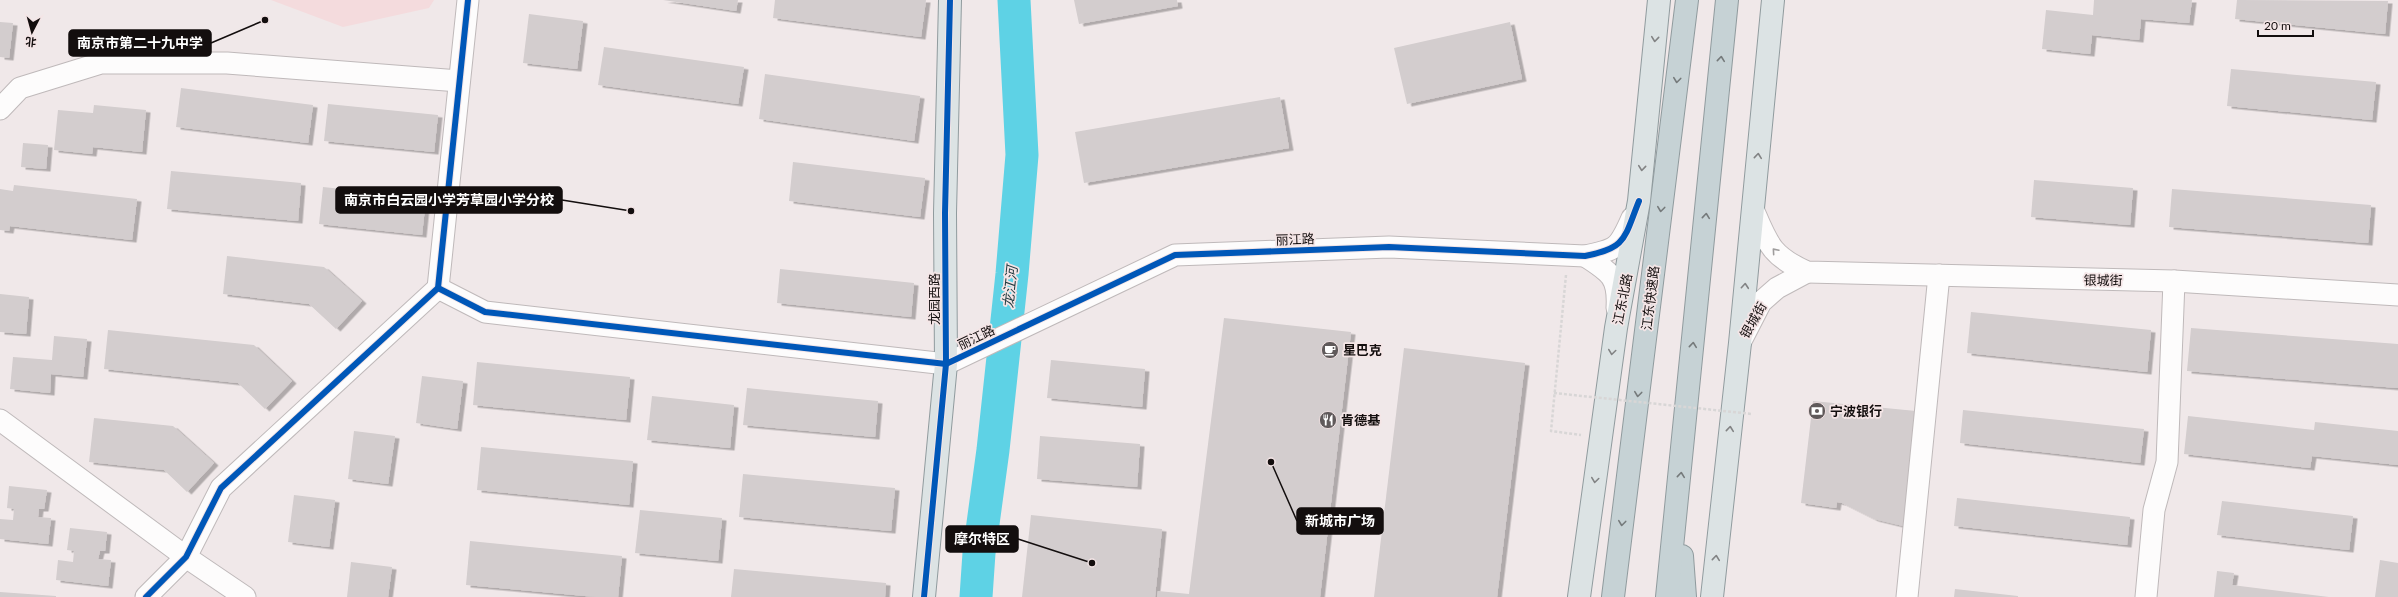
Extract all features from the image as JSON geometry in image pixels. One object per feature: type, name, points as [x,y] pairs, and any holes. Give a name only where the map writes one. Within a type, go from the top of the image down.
[{"type":"highway","name":"江东快速路","points":[[1613,594],[1687,0]]},
{"type":"highway","points":[[1667,597],[1678,504],[1727,0]]},
{"type":"highway","points":[[1678,504],[1685,597]]},
{"type":"main road","name":"龙园西路","points":[[924,597],[946,364],[945,214],[950,0]]},
{"type":"main road","name":"江东北路","points":[[1579,597],[1616,328],[1639,201],[1659,0]]},
{"type":"main road","points":[[1712,597],[1740,343],[1773,0]]},
{"type":"street","points":[[146,597],[186,557],[222,488],[438,288],[468,0]]},
{"type":"street","points":[[0,109],[20,88],[101,64],[227,63],[460,81]]},
{"type":"street","name":"丽江路","points":[[946,364],[1175,255],[1389,247],[1576,255],[1607,252],[1622,242],[1639,201]]},
{"type":"street","name":"银城街","points":[[1753,209],[1768,243],[1785,262],[1807,272],[2174,281],[2398,295]]},
{"type":"street","name":"丽江路","points":[[1576,255],[1607,270],[1618,290],[1616,328]]},
{"type":"street","name":"银城街","points":[[1740,343],[1761,302],[1777,288],[1807,272]]},
{"type":"street","points":[[1907,597],[1939,275]]},
{"type":"street","points":[[2146,597],[2154,510],[2167,462],[2174,281]]},
{"type":"street","points":[[438,288],[484,312],[946,364]]},
{"type":"street","points":[[0,420],[186,557],[245,597]]},
{"type":"path","points":[[1576,255],[1554,393],[1551,431],[1600,437]]},
{"type":"path","points":[[1554,393],[1752,414]]},
{"type":"shaded area","points":[[271,0],[434,0],[429,8],[343,27]]},
{"type":"building","points":[[663,0],[738,0],[736,11]]},
{"type":"building","points":[[775,0],[926,0],[921,37],[773,18]]},
{"type":"building","points":[[1074,0],[1177,0],[1178,6],[1079,24]]},
{"type":"building","points":[[2094,0],[2192,0],[2189,23],[2141,19],[2139,40],[2092,35],[2090,54],[2042,49],[2046,10],[2093,15]]},
{"type":"building","points":[[2237,0],[2388,1],[2385,34],[2235,19]]},
{"type":"building","points":[[529,14],[583,21],[577,69],[523,63]]},
{"type":"building","points":[[0,22],[13,23],[9,58],[0,57]]},
{"type":"building","points":[[1510,22],[1522,79],[1407,104],[1394,48]]},
{"type":"building","points":[[604,47],[744,67],[738,104],[598,85]]},
{"type":"building","points":[[2231,69],[2376,82],[2372,120],[2227,106]]},
{"type":"building","points":[[765,74],[920,96],[914,141],[759,119]]},
{"type":"building","points":[[181,88],[313,105],[308,143],[176,127]]},
{"type":"building","points":[[1280,97],[1289,148],[1084,183],[1075,132]]},
{"type":"building","points":[[328,104],[438,115],[434,152],[324,141]]},
{"type":"building","points":[[94,105],[146,110],[142,152],[93,147],[92,154],[54,150],[58,110],[93,113]]},
{"type":"building","points":[[23,143],[48,145],[46,169],[21,167]]},
{"type":"building","points":[[793,162],[925,178],[920,217],[789,201]]},
{"type":"building","points":[[171,171],[301,183],[298,221],[167,209]]},
{"type":"building","points":[[2034,180],[2133,188],[2130,225],[2031,217]]},
{"type":"building","points":[[14,185],[137,199],[132,240],[10,226],[9,231],[0,230],[0,189],[13,191]]},
{"type":"building","points":[[323,187],[426,198],[422,235],[319,224]]},
{"type":"building","points":[[2172,189],[2371,205],[2368,243],[2169,227]]},
{"type":"building","points":[[227,256],[324,267],[362,301],[336,329],[309,304],[223,294]]},
{"type":"building","points":[[780,269],[914,283],[911,317],[777,303]]},
{"type":"building","points":[[0,294],[29,297],[26,334],[0,332]]},
{"type":"building","points":[[1971,312],[2151,330],[2147,372],[1967,353]]},
{"type":"building","points":[[1224,318],[1351,332],[1320,597],[1157,597],[1158,591],[1189,594]]},
{"type":"building","points":[[2191,328],[2398,344],[2398,388],[2187,371]]},
{"type":"building","points":[[108,330],[254,345],[292,381],[265,409],[238,383],[104,369]]},
{"type":"building","points":[[54,336],[87,339],[83,377],[51,374],[50,393],[10,389],[13,357],[52,360]]},
{"type":"building","points":[[1404,348],[1525,363],[1497,597],[1374,597]]},
{"type":"building","points":[[1051,360],[1145,369],[1142,407],[1047,398]]},
{"type":"building","points":[[477,362],[630,377],[626,420],[473,405]]},
{"type":"building","points":[[422,376],[463,381],[457,429],[416,423]]},
{"type":"building","points":[[747,388],[878,401],[875,437],[743,425]]},
{"type":"building","points":[[652,396],[734,405],[730,448],[647,440]]},
{"type":"building","points":[[1813,401],[1916,411],[1903,526],[1874,519],[1842,503],[1837,502],[1836,508],[1801,503]]},
{"type":"building","points":[[1963,410],[2144,429],[2140,463],[1960,443]]},
{"type":"building","points":[[2188,416],[2314,430],[2315,422],[2398,431],[2398,465],[2312,456],[2310,468],[2184,454]]},
{"type":"building","points":[[94,418],[173,426],[214,463],[187,492],[164,470],[89,462]]},
{"type":"building","points":[[354,431],[395,436],[388,484],[348,479]]},
{"type":"building","points":[[1040,436],[1140,444],[1137,487],[1037,479]]},
{"type":"building","points":[[481,447],[633,461],[629,505],[477,490]]},
{"type":"building","points":[[743,474],[895,488],[891,531],[739,517]]},
{"type":"building","points":[[9,486],[47,490],[44,509],[39,509],[38,517],[51,518],[48,544],[0,539],[0,519],[13,520],[14,509],[7,508]]},
{"type":"building","points":[[294,495],[335,500],[329,547],[288,542]]},
{"type":"building","points":[[1957,498],[2130,517],[2127,545],[1954,526]]},
{"type":"building","points":[[2222,501],[2353,516],[2349,550],[2217,535]]},
{"type":"building","points":[[640,510],[722,518],[718,561],[635,553]]},
{"type":"building","points":[[1031,515],[1162,529],[1155,597],[1022,597]]},
{"type":"building","points":[[70,528],[107,532],[105,551],[100,551],[98,559],[111,560],[108,586],[56,580],[58,560],[73,562],[74,551],[67,550]]},
{"type":"building","points":[[470,541],[622,556],[618,597],[596,597],[466,585]]},
{"type":"building","points":[[2380,560],[2398,563],[2398,597],[2375,597]]},
{"type":"building","points":[[351,562],[392,567],[388,597],[347,597]]},
{"type":"building","points":[[734,569],[886,583],[885,597],[731,597]]},
{"type":"building","points":[[2217,571],[2234,573],[2232,585],[2329,597],[2214,597]]},
{"type":"building","points":[[1955,589],[2018,596],[2018,597],[1954,597]]},
{"type":"building","points":[[0,592],[56,596],[56,597],[0,597]]},
{"type":"waterway","name":"龙江河","points":[[976,597],[979,553],[993,450],[1012,274],[1022,155],[1014,0]]},
{"type":"cycle path","points":[[146,597],[186,557],[221,488],[438,288],[468,0]]},
{"type":"cycle path","points":[[924,597],[946,364],[945,213],[950,0]]},
{"type":"cycle path","points":[[438,288],[485,312],[946,364],[1175,255],[1389,247],[1585,256],[1599,253],[1617,245],[1626,233],[1639,201]]},
{"type":"place","name":"南京市第二十九中学","points":[[265,20]]},
{"type":"place","name":"南京市白云园小学芳草园小学分校","points":[[631,211]]},
{"type":"place","name":"星巴克","points":[[1330,350]]},
{"type":"place","name":"宁波银行","points":[[1817,411]]},
{"type":"place","name":"肯德基","points":[[1328,420]]},
{"type":"place","name":"新城市广场","points":[[1271,462]]},
{"type":"place","name":"摩尔特区","points":[[1092,563]]}]
